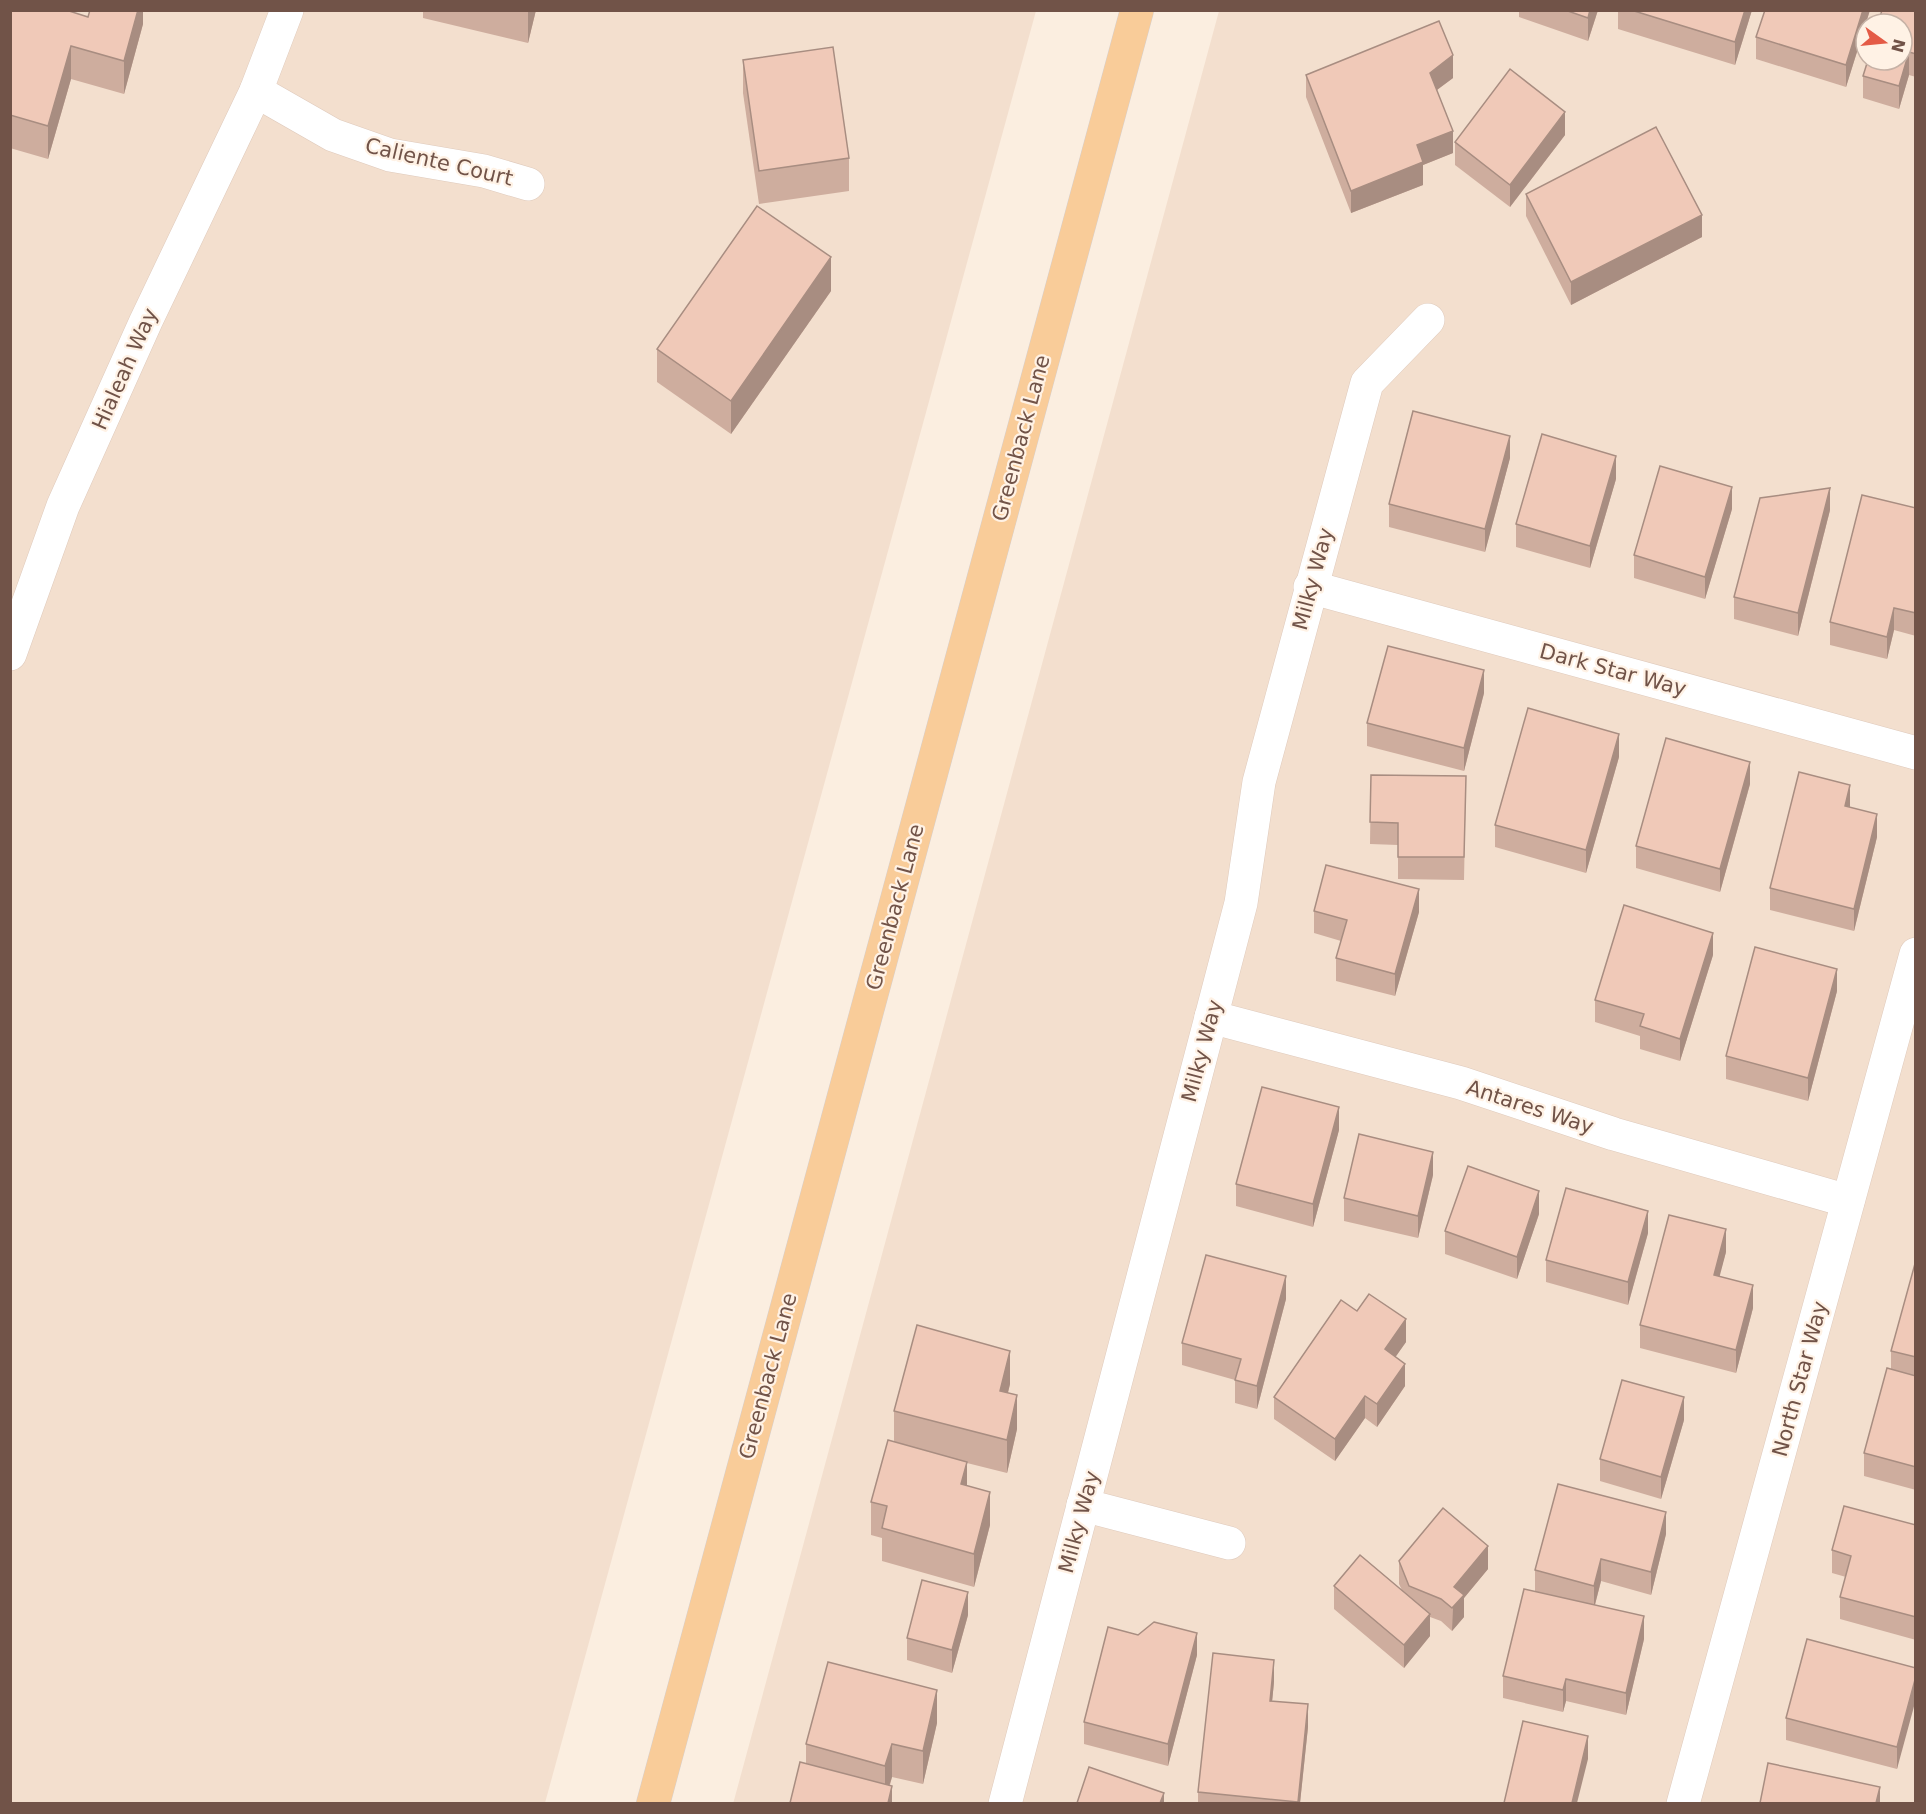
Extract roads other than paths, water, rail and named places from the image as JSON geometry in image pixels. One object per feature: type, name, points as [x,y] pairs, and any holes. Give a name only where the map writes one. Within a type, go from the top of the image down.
[{"type":"main road","name":"Greenback Lane","points":[[653,1803],[1137,10]]},
{"type":"street","name":"Hialeah Way","points":[[10,654],[63,506],[146,321],[255,91],[287,10]]},
{"type":"street","name":"Caliente Court","points":[[255,91],[333,135],[390,155],[484,171],[528,184]]},
{"type":"street","name":"Milky Way","points":[[1005,1803],[1241,903],[1259,782],[1367,383],[1428,320]]},
{"type":"street","name":"Dark Star Way","points":[[1310,587],[1916,753]]},
{"type":"street","name":"North Star Way","points":[[1683,1803],[1916,954]]},
{"type":"street","name":"Antares Way","points":[[1211,1017],[1461,1083],[1614,1134],[1848,1201]]},
{"type":"street","points":[[1083,1505],[1229,1543]]}]
